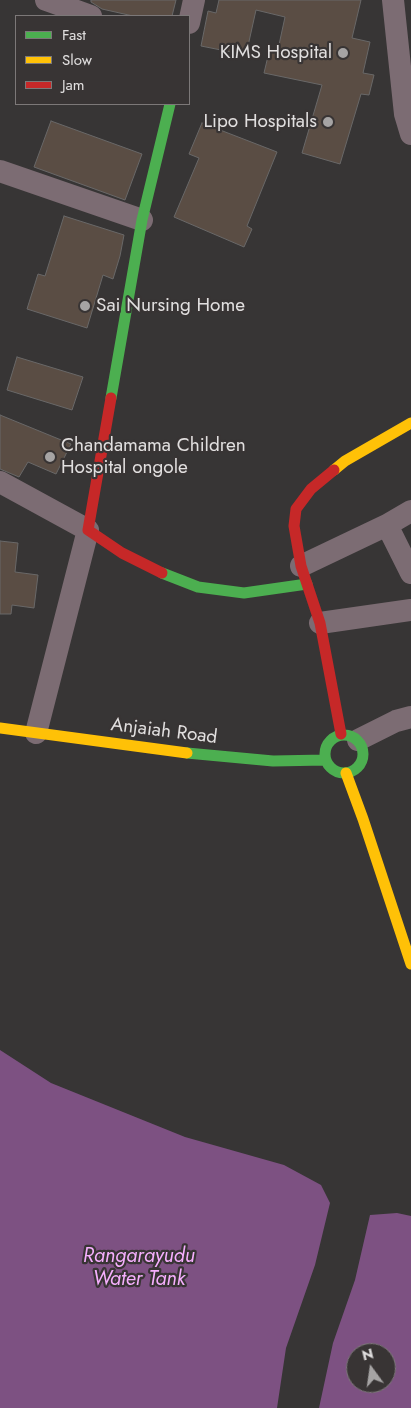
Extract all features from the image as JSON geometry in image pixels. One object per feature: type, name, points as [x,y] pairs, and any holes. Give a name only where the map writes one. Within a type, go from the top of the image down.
[{"type":"street","points":[[46,0],[88,15]]},
{"type":"street","points":[[190,18],[194,0]]},
{"type":"street","points":[[393,0],[405,114],[411,134]]},
{"type":"street","points":[[36,733],[88,530],[142,220],[170,105]]},
{"type":"street","points":[[0,171],[142,220]]},
{"type":"street","points":[[411,423],[345,462],[311,489],[296,509],[294,526],[304,575],[320,623],[350,737],[364,751],[363,768],[357,768],[346,773],[337,772],[325,760],[325,751],[328,743],[333,738],[350,737],[411,717]]},
{"type":"street","points":[[0,482],[88,530],[122,553],[154,570],[198,587],[244,594],[304,575],[411,511]]},
{"type":"street","points":[[387,525],[411,573]]},
{"type":"street","points":[[320,623],[411,610]]},
{"type":"street","name":"Anjaiah Road","points":[[0,728],[156,750],[264,760],[325,760]]},
{"type":"street","points":[[346,773],[411,964]]},
{"type":"water","name":"Rangarayudu Water Tank","points":[[0,1050],[51,1083],[185,1137],[284,1165],[321,1185],[330,1203],[315,1265],[286,1348],[277,1408],[0,1408]]},
{"type":"water","points":[[397,1213],[411,1216],[411,1408],[319,1408],[333,1343],[355,1280],[370,1215]]},
{"type":"building","points":[[91,0],[176,0],[172,15],[129,15],[102,9],[91,2]]},
{"type":"building","points":[[219,0],[361,0],[352,38],[370,42],[363,73],[374,75],[369,95],[361,94],[340,164],[302,153],[322,85],[264,73],[269,52],[277,54],[285,17],[256,10],[246,55],[201,46],[208,11],[216,13]]},
{"type":"building","points":[[51,121],[142,154],[125,200],[34,167]]},
{"type":"building","points":[[202,123],[277,152],[247,226],[252,229],[244,247],[174,217],[199,158],[189,154]]},
{"type":"building","points":[[64,216],[124,235],[113,279],[103,275],[87,328],[27,309],[38,274],[45,276]]},
{"type":"building","points":[[17,357],[83,377],[72,410],[7,390]]},
{"type":"building","points":[[0,415],[71,444],[56,474],[28,462],[19,477],[0,469]]},
{"type":"building","points":[[0,541],[18,543],[15,572],[38,575],[34,608],[12,605],[11,614],[0,614]]},
{"type":"traffic: fast","points":[[111,398],[142,220],[170,105]]},
{"type":"traffic: fast","points":[[162,573],[198,587],[244,593],[307,584]]},
{"type":"traffic: fast","points":[[344,735],[358,740],[363,754],[358,768],[344,773],[330,768],[325,754],[330,740],[344,735]]},
{"type":"traffic: fast","points":[[187,753],[273,761],[325,760]]},
{"type":"traffic: slow","points":[[334,470],[345,461],[411,423]]},
{"type":"traffic: slow","points":[[0,728],[187,753]]},
{"type":"traffic: slow","points":[[346,773],[411,964]]},
{"type":"traffic: jam","points":[[111,398],[88,530],[122,553],[162,573]]},
{"type":"traffic: jam","points":[[334,470],[311,489],[296,509],[294,526],[301,566],[320,623],[341,734]]},
{"type":"place","name":"KIMS Hospital","points":[[343,53]]},
{"type":"place","name":"Lipo Hospitals","points":[[328,122]]},
{"type":"place","name":"Sai Nursing Home","points":[[85,306]]},
{"type":"place","name":"Chandamama Children Hospital ongole","points":[[50,457]]}]
